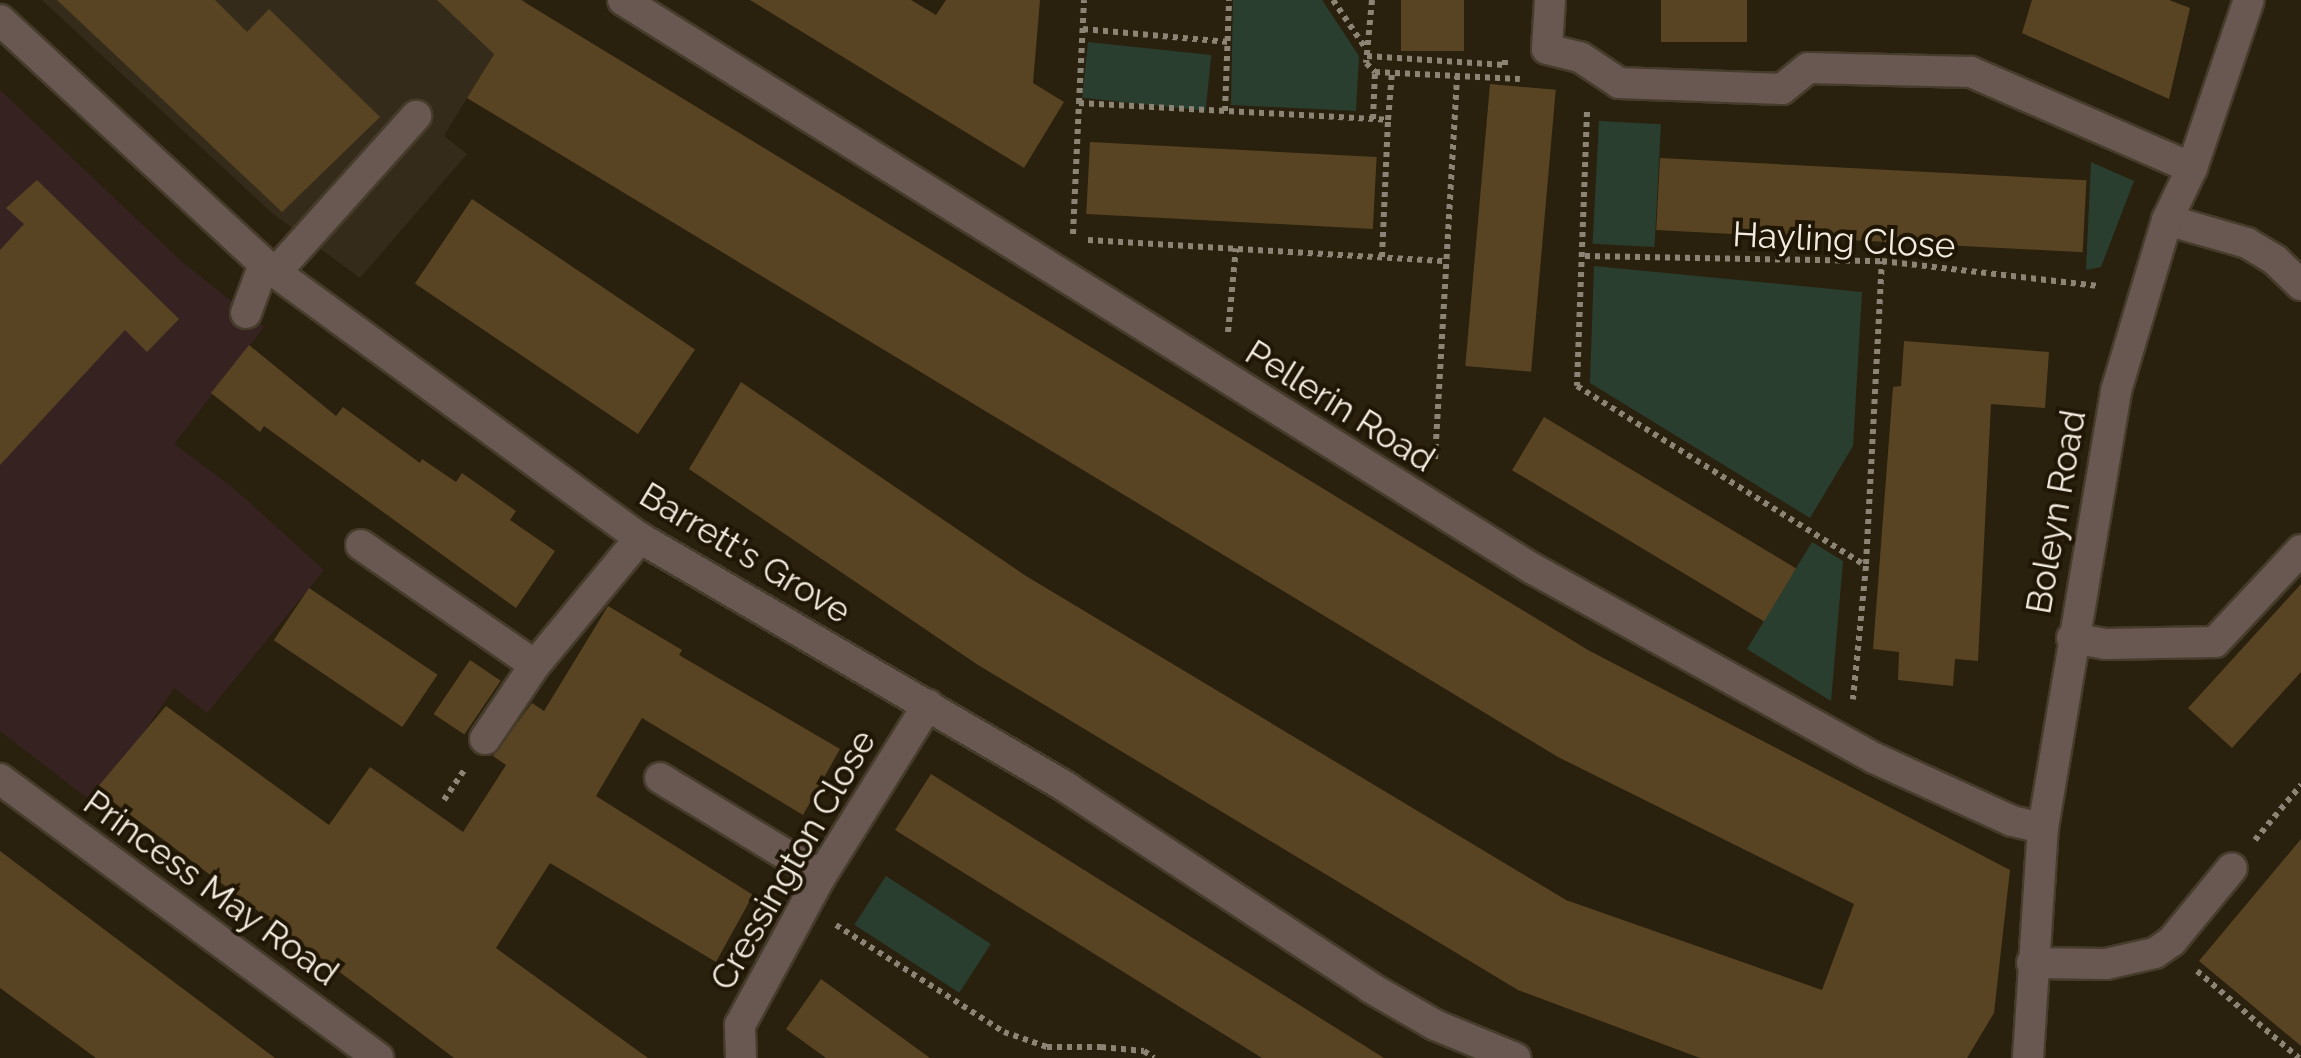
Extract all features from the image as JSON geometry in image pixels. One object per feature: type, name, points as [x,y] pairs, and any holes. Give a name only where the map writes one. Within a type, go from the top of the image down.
[{"type":"street","name":"Pellerin Road","points":[[624,0],[1533,569],[1849,745],[2012,821],[2043,828]]},
{"type":"street","points":[[1550,0],[1547,49],[1580,57],[1619,83],[1638,87],[1782,90],[1808,68],[1971,72],[2192,168]]},
{"type":"street","name":"Boleyn Road","points":[[2028,1058],[2043,828],[2116,390],[2167,220],[2192,168],[2249,0]]},
{"type":"street","name":"Barrett's Grove","points":[[0,20],[270,268],[640,538],[1067,788],[1371,988],[1435,1025],[1515,1058]]},
{"type":"street","points":[[246,313],[270,268],[416,116]]},
{"type":"street","points":[[2167,220],[2247,242],[2301,284]]},
{"type":"street","points":[[485,739],[534,666],[640,538]]},
{"type":"street","points":[[361,545],[534,666]]},
{"type":"street","points":[[2072,638],[2105,644],[2216,642],[2301,550]]},
{"type":"street","name":"Cressington Close","points":[[741,1058],[740,1025],[821,876],[928,706]]},
{"type":"street","points":[[660,778],[821,876]]},
{"type":"street","name":"Princess May Road","points":[[0,779],[378,1058]]},
{"type":"street","points":[[2032,963],[2106,964],[2155,953],[2166,946],[2232,868]]},
{"type":"path","points":[[1084,0],[1072,239],[1446,261]]},
{"type":"path","points":[[1225,111],[1229,0]]},
{"type":"path","points":[[1334,0],[1367,53]]},
{"type":"path","points":[[1372,0],[1366,63],[1375,72],[1532,80]]},
{"type":"path","points":[[1083,29],[1228,42]]},
{"type":"path","points":[[1367,53],[1492,64]]},
{"type":"path","points":[[1466,76],[1467,63]]},
{"type":"path","points":[[1373,119],[1375,72]]},
{"type":"path","points":[[1382,257],[1392,72]]},
{"type":"path","points":[[1432,506],[1457,76]]},
{"type":"path","points":[[1079,103],[1388,120]]},
{"type":"path","points":[[1587,109],[1585,256],[1577,386],[1866,566]]},
{"type":"path","points":[[1224,379],[1236,248]]},
{"type":"path","name":"Hayling Close","points":[[1585,256],[1882,262],[2099,286]]},
{"type":"path","points":[[1849,745],[1866,566],[1882,262]]},
{"type":"path","points":[[2287,802],[2301,785]]},
{"type":"path","points":[[805,906],[1004,1032],[1047,1047],[1116,1048],[1144,1052],[1154,1058]]},
{"type":"path","points":[[2166,946],[2298,1058]]},
{"type":"shaded area","points":[[42,0],[525,2],[444,136],[467,154],[360,278],[272,213]]},
{"type":"shaded area","points":[[0,90],[181,261],[264,327],[174,444],[231,486],[324,570],[207,713],[174,688],[95,804],[0,731]]},
{"type":"green space","points":[[1233,0],[1322,0],[1359,56],[1356,111],[1231,105]]},
{"type":"green space","points":[[1088,42],[1211,55],[1205,111],[1082,98]]},
{"type":"green space","points":[[1599,121],[1661,124],[1654,247],[1593,244]]},
{"type":"green space","points":[[2091,162],[2134,181],[2101,267],[2086,270]]},
{"type":"green space","points":[[1594,266],[1862,292],[1853,446],[1810,518],[1590,383]]},
{"type":"green space","points":[[1812,542],[1843,561],[1831,701],[1747,649]]},
{"type":"green space","points":[[886,876],[991,944],[959,993],[854,925]]},
{"type":"building","points":[[57,0],[215,0],[247,32],[269,9],[380,117],[282,212]]},
{"type":"building","points":[[437,0],[521,0],[1588,650],[2010,870],[1994,1013],[1967,1058],[1700,1058],[1518,990],[978,665],[689,469],[741,382],[1026,576],[1566,900],[1822,990],[1854,904],[1558,757],[467,98],[494,54]]},
{"type":"building","points":[[750,0],[911,0],[936,15],[946,0],[1040,0],[1033,83],[1064,102],[1024,168]]},
{"type":"building","points":[[1401,0],[1464,0],[1464,51],[1401,51]]},
{"type":"building","points":[[1661,0],[1747,0],[1747,42],[1661,42]]},
{"type":"building","points":[[2032,0],[2169,0],[2190,8],[2169,99],[2022,33]]},
{"type":"building","points":[[1490,84],[1556,90],[1531,372],[1465,366]]},
{"type":"building","points":[[1090,142],[1377,157],[1373,229],[1086,214]]},
{"type":"building","points":[[1660,158],[2086,180],[2083,252],[1656,230]]},
{"type":"building","points":[[37,180],[179,319],[147,352],[125,330],[0,465],[0,250],[24,224],[6,208]]},
{"type":"building","points":[[472,199],[695,349],[638,434],[415,284]]},
{"type":"building","points":[[1904,341],[2049,352],[2045,408],[1991,404],[1978,661],[1955,659],[1953,686],[1898,680],[1899,652],[1873,649],[1893,387],[1901,386]]},
{"type":"building","points":[[249,345],[336,416],[343,407],[420,463],[422,459],[456,482],[462,473],[516,511],[510,520],[555,551],[516,608],[264,426],[260,432],[211,393]]},
{"type":"building","points":[[1544,417],[1796,568],[1764,622],[1512,470]]},
{"type":"building","points":[[2301,584],[2301,672],[2232,748],[2188,708]]},
{"type":"building","points":[[309,588],[438,675],[402,727],[274,640]]},
{"type":"building","points":[[608,606],[682,650],[679,655],[840,749],[803,815],[642,718],[596,796],[753,895],[716,962],[550,863],[496,948],[648,1058],[454,1058],[96,789],[166,706],[329,825],[370,767],[463,832],[506,765],[493,756],[532,703],[544,711]]},
{"type":"building","points":[[470,660],[501,681],[464,735],[434,714]]},
{"type":"building","points":[[931,774],[1384,1058],[1262,1058],[895,830]]},
{"type":"building","points":[[2301,839],[2301,1046],[2199,961]]},
{"type":"building","points":[[0,851],[275,1058],[96,1058],[0,988]]},
{"type":"building","points":[[821,979],[930,1058],[826,1058],[786,1029]]}]
